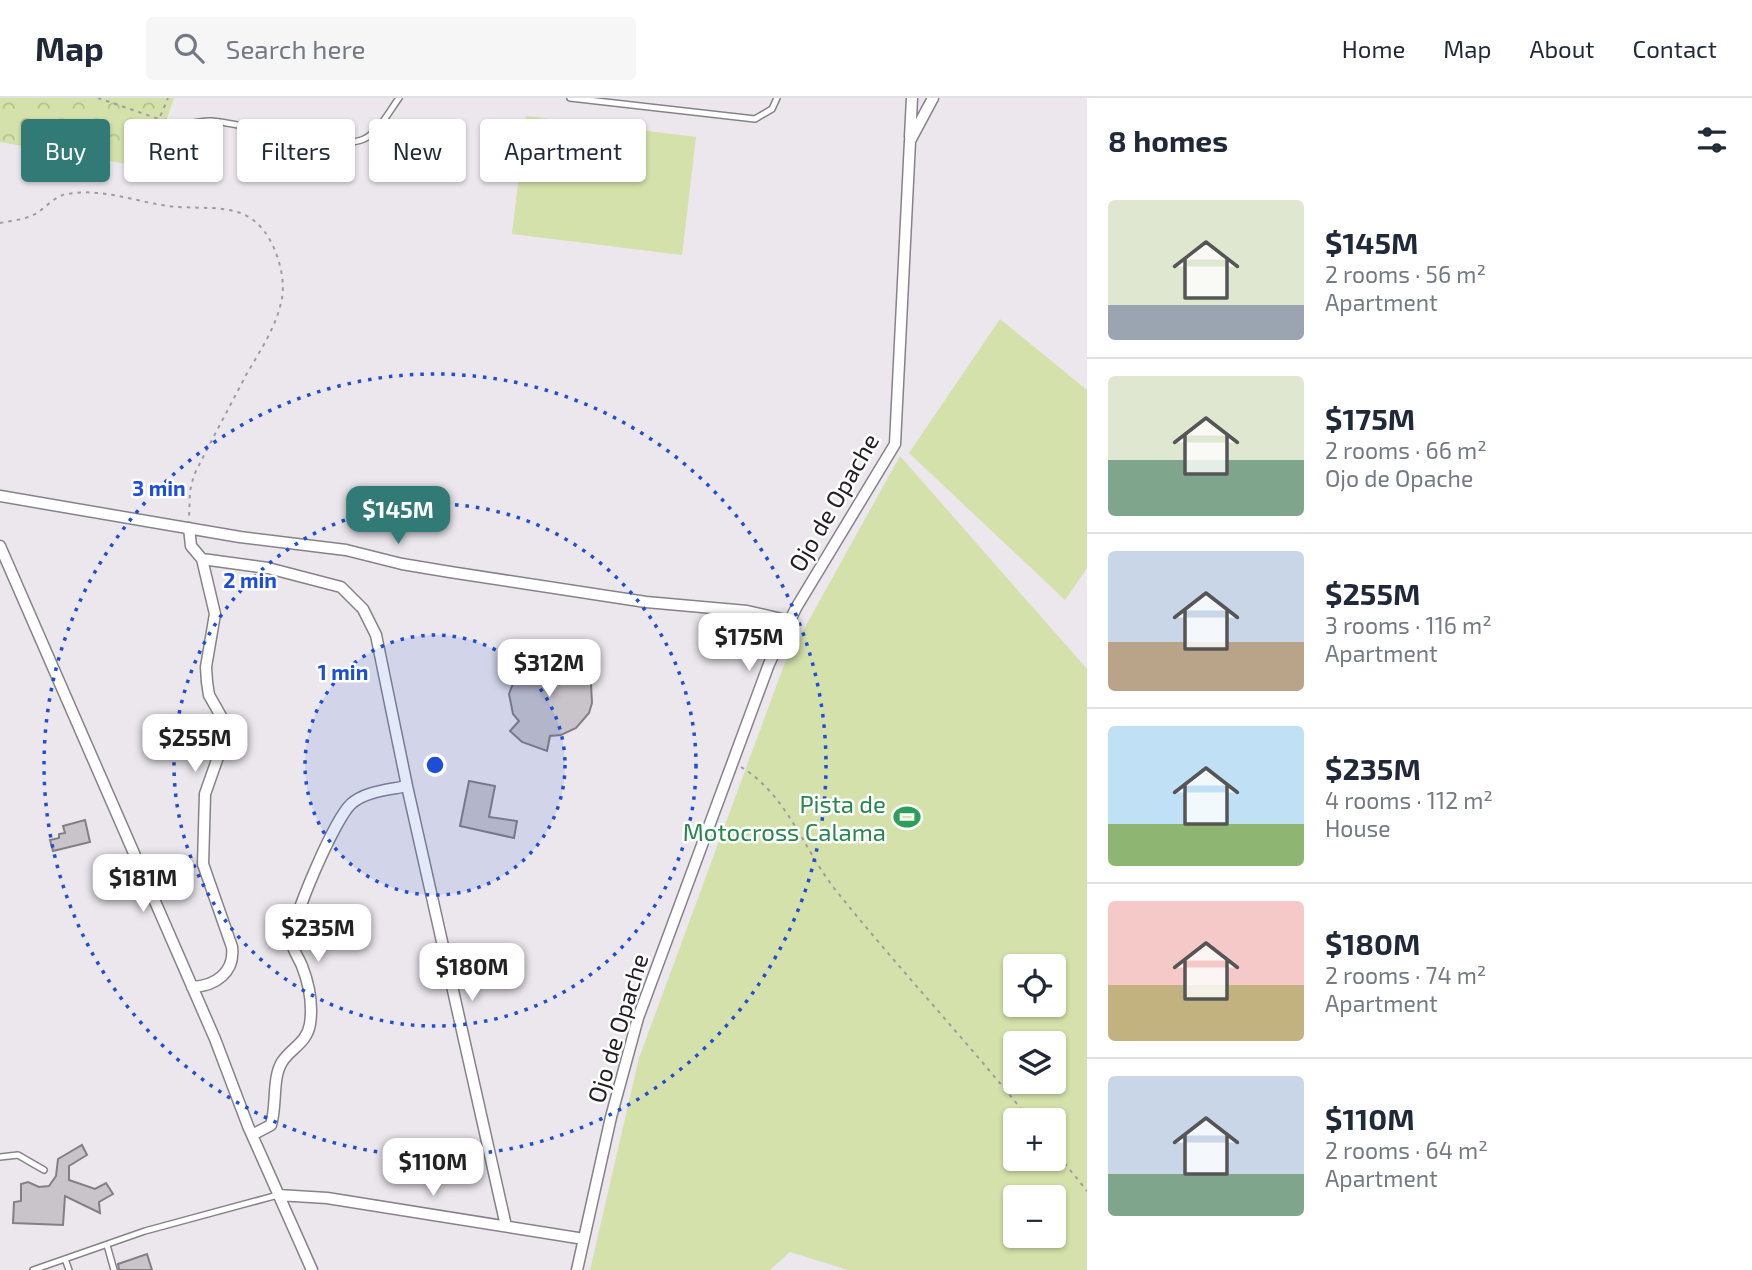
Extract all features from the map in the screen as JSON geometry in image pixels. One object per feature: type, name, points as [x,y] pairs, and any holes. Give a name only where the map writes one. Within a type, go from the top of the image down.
[{"type":"street","points":[[910,141],[912,98]]},
{"type":"street","name":"Ojo de Opache","points":[[577,1270],[611,1117],[638,1018],[769,664],[790,621],[895,444],[910,141],[929,98]]},
{"type":"street","points":[[0,496],[189,528],[346,550],[402,564],[646,602],[747,611],[790,621]]},
{"type":"street","points":[[189,528],[191,546],[202,559],[215,614],[206,667],[207,682],[213,704],[226,725],[224,740],[205,794],[203,864],[233,957],[226,973],[214,984],[192,987]]},
{"type":"street","points":[[0,546],[312,1270]]},
{"type":"street","points":[[202,559],[268,568],[341,587],[363,609],[376,635],[407,786],[506,1226]]},
{"type":"street","points":[[252,1135],[271,1125],[275,1111],[276,1079],[281,1063],[298,1047],[310,1026],[308,981],[292,940],[309,885],[341,816],[352,802],[369,794],[407,786]]},
{"type":"street","points":[[278,1195],[327,1198],[584,1239]]},
{"type":"lane","points":[[223,123],[331,142],[363,140],[372,133],[399,98]]},
{"type":"lane","points":[[569,98],[755,120],[772,109],[777,98]]},
{"type":"lane","points":[[0,1157],[18,1155],[44,1170]]},
{"type":"lane","points":[[33,1270],[145,1231],[278,1195]]},
{"type":"lane","points":[[107,1245],[114,1270]]},
{"type":"lane","points":[[65,1259],[69,1270]]},
{"type":"path","points":[[98,98],[159,119],[168,98]]},
{"type":"path","points":[[0,223],[33,216],[64,194],[80,193],[104,194],[163,205],[228,208],[248,215],[266,232],[277,253],[282,276],[280,309],[194,475],[190,491],[189,528]]},
{"type":"path","points":[[733,763],[762,784],[793,820],[832,885],[1020,1108]]},
{"type":"path","points":[[1066,1165],[1087,1191]]},
{"type":"green space","points":[[0,98],[174,98],[167,119],[124,119],[124,163],[110,161],[110,119],[21,119],[21,146],[0,142]]},
{"type":"green space","points":[[526,116],[550,119],[526,119]]},
{"type":"green space","points":[[646,131],[696,137],[682,255],[512,234],[518,182],[646,182]]},
{"type":"green space","points":[[1000,319],[1087,390],[1087,568],[1065,600],[909,453]]},
{"type":"green space","name":"Pista de Motocross Calama","points":[[900,456],[1087,669],[1087,1270],[848,1270],[790,1252],[770,1270],[590,1270],[639,1058],[784,665]]},
{"type":"building","points":[[554,653],[569,657],[584,669],[591,684],[592,703],[589,713],[576,728],[561,735],[550,736],[547,751],[522,742],[510,731],[519,721],[513,714],[509,694],[524,664],[532,658]]},
{"type":"building","points":[[469,781],[495,786],[489,817],[517,821],[514,838],[460,826]]},
{"type":"building","points":[[85,820],[90,842],[53,851],[50,840],[65,833],[63,826]]},
{"type":"building","points":[[82,1145],[87,1155],[69,1166],[69,1180],[95,1189],[106,1183],[113,1194],[99,1202],[100,1213],[65,1196],[63,1225],[13,1223],[14,1202],[21,1201],[21,1184],[28,1182],[39,1187],[49,1186],[56,1176],[58,1159]]},
{"type":"building","points":[[147,1254],[152,1270],[119,1270],[118,1264]]},
{"type":"place","name":"Pista de Motocross Calama","points":[[907,817]]}]
